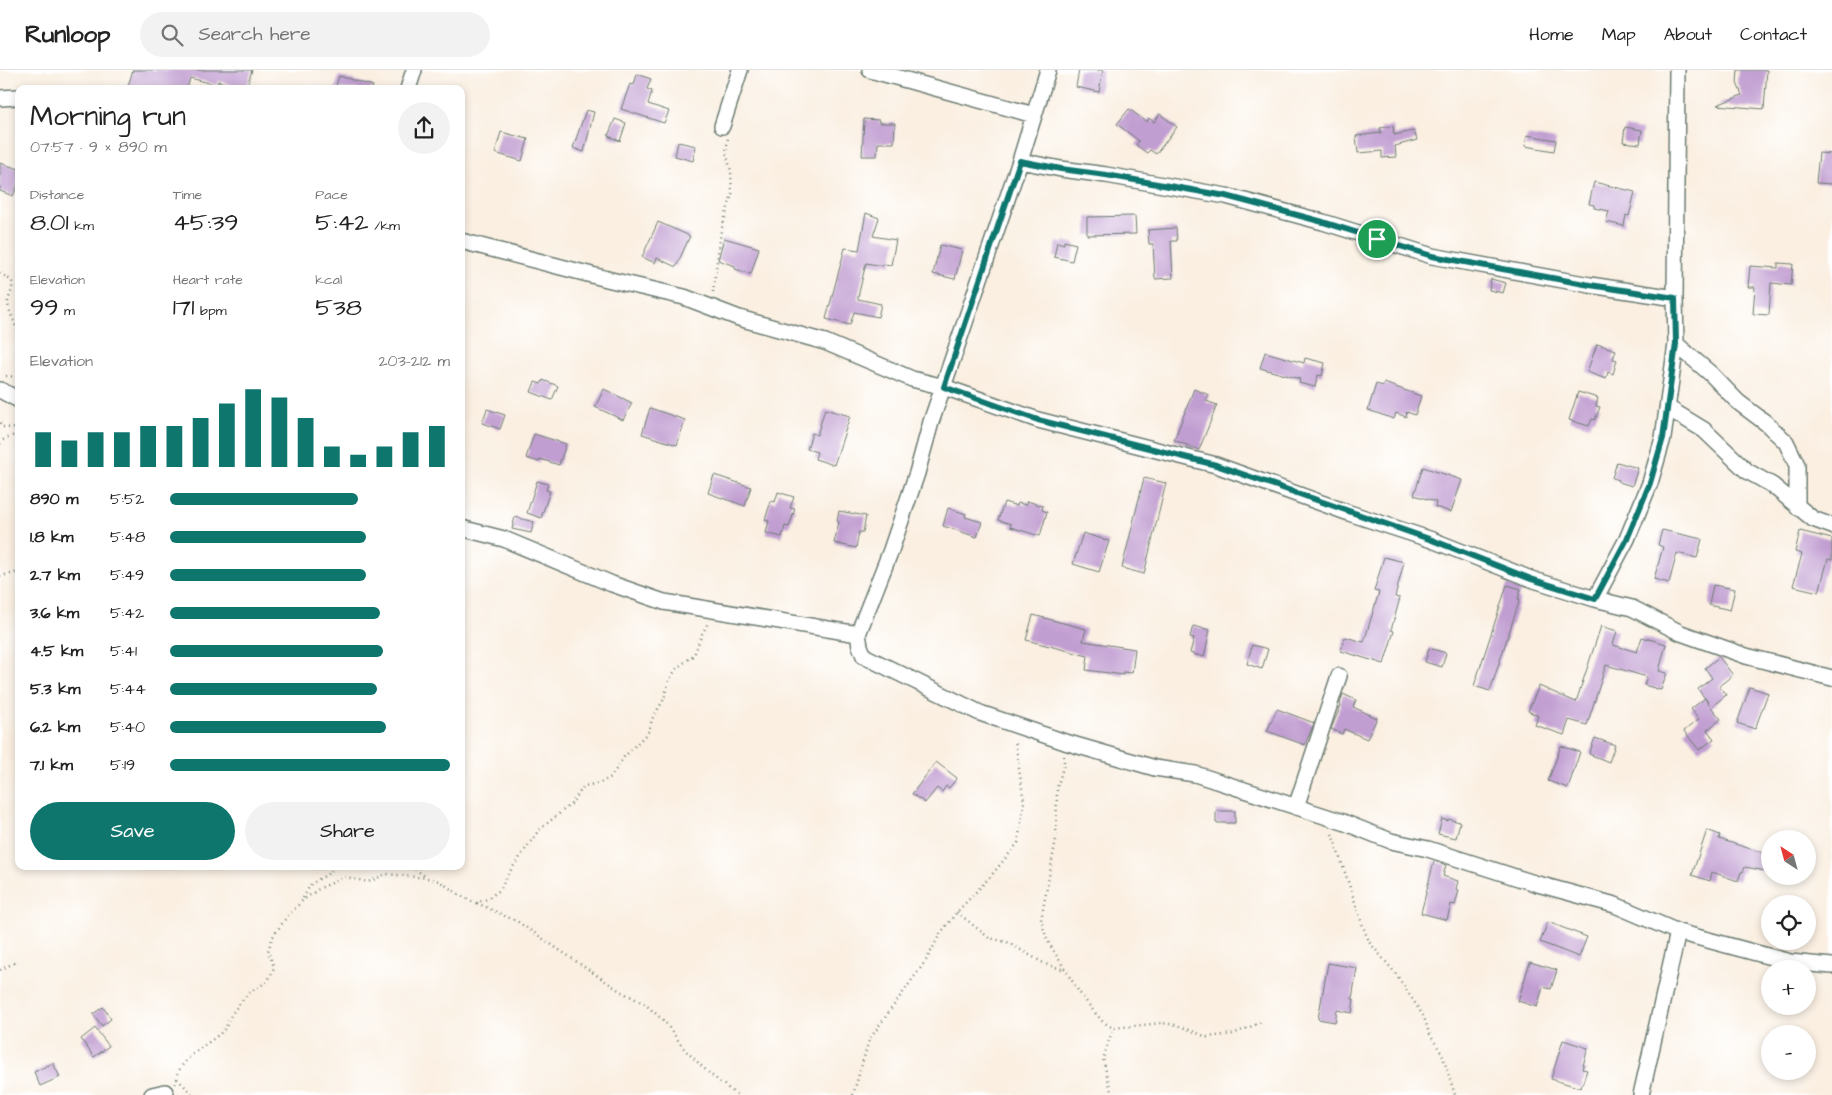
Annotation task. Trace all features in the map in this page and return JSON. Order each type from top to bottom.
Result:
[{"type":"street","points":[[409,85],[414,70]]},
{"type":"street","points":[[722,126],[740,70]]},
{"type":"street","points":[[870,70],[1034,115]]},
{"type":"street","points":[[1048,70],[1020,161],[891,550],[858,634],[864,656],[980,713],[1065,742],[1155,768],[1195,774],[1323,815],[1391,841],[1428,850],[1534,883],[1615,905],[1678,932],[1790,962],[1832,966]]},
{"type":"street","points":[[1595,599],[1627,539],[1650,483],[1663,438],[1668,408],[1676,344],[1677,70]]},
{"type":"street","points":[[0,98],[15,97]]},
{"type":"street","points":[[1020,161],[1226,196],[1323,222],[1432,256],[1590,285],[1675,298]]},
{"type":"street","points":[[465,242],[684,297],[739,318],[825,342],[912,378],[944,387],[1038,420],[1216,465],[1432,540],[1531,579],[1595,599],[1632,608],[1681,633],[1746,656],[1832,678]]},
{"type":"street","points":[[1676,344],[1711,374],[1738,402],[1766,423],[1786,442],[1797,466],[1797,506]]},
{"type":"street","points":[[1,383],[15,396]]},
{"type":"street","points":[[1668,408],[1704,430],[1747,471],[1772,485],[1813,519],[1832,526]]},
{"type":"street","points":[[465,529],[504,539],[612,584],[664,602],[858,634]]},
{"type":"street","points":[[1296,807],[1339,676]]},
{"type":"street","points":[[1640,1095],[1678,932]]},
{"type":"path","points":[[711,306],[721,232],[732,194],[731,172],[726,153],[728,139],[722,126]]},
{"type":"path","points":[[0,273],[12,281],[13,288],[8,306],[15,322]]},
{"type":"path","points":[[1,383],[15,378]]},
{"type":"path","points":[[0,423],[3,427],[15,430]]},
{"type":"path","points":[[0,444],[3,440],[15,433]]},
{"type":"path","points":[[0,576],[15,573]]},
{"type":"path","points":[[476,903],[487,899],[500,890],[508,874],[539,830],[571,804],[584,786],[600,783],[611,777],[624,758],[649,731],[652,719],[664,700],[669,680],[678,668],[694,654],[702,634],[716,611]]},
{"type":"path","points":[[853,1095],[869,1040],[927,958],[940,934],[956,912],[990,877],[1018,843],[1024,802],[1012,724]]},
{"type":"path","points":[[1065,742],[1064,764],[1057,788],[1056,839],[1041,920],[1047,940],[1079,992],[1103,1022],[1113,1028],[1162,1023],[1177,1025],[1207,1037],[1233,1034],[1262,1022]]},
{"type":"path","points":[[1323,815],[1336,842],[1370,943],[1396,974],[1424,1017],[1429,1034],[1444,1060],[1456,1095]]},
{"type":"path","points":[[158,1094],[174,1086],[177,1073],[198,1049],[223,1030],[228,1024],[230,1016],[244,998],[254,988],[261,987],[270,980],[274,967],[268,951],[272,938],[302,900],[311,884],[332,872],[332,870]]},
{"type":"path","points":[[416,870],[427,878]]},
{"type":"path","points":[[302,900],[320,888],[346,877],[368,882],[388,874],[439,881],[463,897],[518,922],[620,991],[645,1004],[665,1022],[691,1056],[737,1095]]},
{"type":"path","points":[[956,912],[989,938],[1007,942],[1046,964],[1067,970]]},
{"type":"path","points":[[0,970],[16,962]]},
{"type":"path","points":[[1112,1095],[1103,1059],[1113,1028]]},
{"type":"path","points":[[176,1078],[194,1095]]},
{"type":"building","points":[[133,70],[252,70],[247,85],[232,85],[218,81],[217,85],[190,78],[188,85],[128,85]]},
{"type":"building","points":[[1079,70],[1103,70],[1099,92],[1076,87]]},
{"type":"building","points":[[1738,70],[1767,70],[1764,109],[1717,105],[1742,95],[1737,83]]},
{"type":"building","points":[[637,74],[651,79],[647,89],[652,91],[648,104],[669,111],[664,123],[621,109],[630,84],[634,85]]},
{"type":"building","points":[[339,76],[370,85],[336,85]]},
{"type":"building","points":[[1129,109],[1147,122],[1149,118],[1154,122],[1160,114],[1177,127],[1156,154],[1150,150],[1147,153],[1136,145],[1139,141],[1117,124]]},
{"type":"building","points":[[586,110],[594,112],[584,152],[573,148]]},
{"type":"building","points":[[615,119],[626,123],[620,141],[608,136]]},
{"type":"building","points":[[864,119],[879,120],[879,123],[895,123],[894,143],[878,143],[877,156],[862,156]]},
{"type":"building","points":[[1393,126],[1394,135],[1414,131],[1417,140],[1395,146],[1396,157],[1382,158],[1382,151],[1358,153],[1356,136],[1381,133],[1380,128]]},
{"type":"building","points":[[1625,127],[1642,130],[1640,144],[1623,142]]},
{"type":"building","points":[[501,132],[528,139],[522,161],[495,153]]},
{"type":"building","points":[[1527,135],[1556,140],[1554,151],[1525,146]]},
{"type":"building","points":[[678,142],[696,146],[693,161],[675,156]]},
{"type":"building","points":[[1819,153],[1832,154],[1832,184],[1816,183]]},
{"type":"building","points":[[0,163],[15,168],[15,191],[13,196],[0,191]]},
{"type":"building","points":[[1594,182],[1635,192],[1629,216],[1626,215],[1624,226],[1606,222],[1609,211],[1594,208],[1594,205],[1589,204]]},
{"type":"building","points":[[866,213],[879,218],[873,236],[896,240],[891,265],[884,264],[883,266],[866,263],[858,297],[858,299],[881,304],[878,317],[854,312],[850,325],[826,319],[845,248],[859,250]]},
{"type":"building","points":[[1135,216],[1136,234],[1087,235],[1087,217]]},
{"type":"building","points":[[658,222],[690,236],[676,267],[657,258],[655,263],[642,257]]},
{"type":"building","points":[[1176,228],[1177,241],[1171,241],[1173,278],[1155,279],[1153,244],[1149,244],[1148,230]]},
{"type":"building","points":[[724,238],[759,248],[751,274],[735,269],[735,266],[718,260]]},
{"type":"building","points":[[1064,241],[1076,244],[1072,261],[1054,257],[1057,242],[1064,244]]},
{"type":"building","points":[[940,245],[962,250],[955,279],[933,274]]},
{"type":"building","points":[[1778,263],[1793,264],[1791,285],[1771,283],[1769,315],[1753,314],[1755,287],[1748,287],[1750,266],[1778,268]]},
{"type":"building","points":[[1491,279],[1506,283],[1503,293],[1489,290]]},
{"type":"building","points":[[1597,344],[1616,350],[1613,359],[1617,360],[1613,374],[1608,372],[1606,379],[1587,372]]},
{"type":"building","points":[[1265,352],[1304,363],[1305,358],[1325,363],[1322,376],[1318,375],[1315,387],[1299,383],[1300,379],[1260,368]]},
{"type":"building","points":[[543,380],[558,386],[552,400],[531,392],[535,382],[541,384]]},
{"type":"building","points":[[1384,383],[1421,396],[1415,415],[1407,412],[1406,417],[1396,413],[1394,419],[1368,410],[1376,384],[1383,386]]},
{"type":"building","points":[[604,389],[632,403],[623,420],[595,407]]},
{"type":"building","points":[[1194,389],[1209,395],[1206,401],[1217,405],[1199,450],[1174,440]]},
{"type":"building","points":[[1578,392],[1598,398],[1596,406],[1600,407],[1595,420],[1592,419],[1589,426],[1569,420]]},
{"type":"building","points":[[650,408],[685,420],[677,445],[642,434]]},
{"type":"building","points":[[487,409],[505,415],[500,429],[482,423]]},
{"type":"building","points":[[825,409],[850,416],[834,465],[815,459],[817,452],[807,449],[812,433],[817,435]]},
{"type":"building","points":[[534,434],[566,444],[559,465],[540,459],[539,462],[526,458]]},
{"type":"building","points":[[1617,462],[1638,468],[1632,486],[1612,478]]},
{"type":"building","points":[[1423,467],[1462,480],[1451,512],[1435,507],[1436,502],[1414,495]]},
{"type":"building","points":[[714,475],[751,487],[745,506],[708,493]]},
{"type":"building","points":[[1144,478],[1166,483],[1144,574],[1122,568]]},
{"type":"building","points":[[537,481],[548,484],[546,490],[550,491],[541,518],[527,513]]},
{"type":"building","points":[[778,492],[794,497],[790,508],[795,509],[789,527],[785,526],[782,537],[766,533],[769,521],[765,520],[771,501],[775,502]]},
{"type":"building","points":[[1027,501],[1043,506],[1042,510],[1047,512],[1040,536],[1010,527],[1011,524],[998,520],[1004,502],[1017,506],[1018,503],[1026,505]]},
{"type":"building","points":[[948,508],[966,514],[965,517],[982,522],[977,537],[943,526]]},
{"type":"building","points":[[839,511],[866,516],[863,532],[859,532],[856,548],[834,543],[839,522],[837,521]]},
{"type":"building","points":[[515,517],[534,522],[531,533],[512,529]]},
{"type":"building","points":[[1662,530],[1702,539],[1697,558],[1677,553],[1669,583],[1654,579],[1663,547],[1658,545]]},
{"type":"building","points":[[1800,531],[1832,539],[1832,560],[1828,559],[1819,592],[1793,586],[1802,554],[1795,552]]},
{"type":"building","points":[[1083,533],[1109,541],[1099,572],[1073,564]]},
{"type":"building","points":[[1384,557],[1404,562],[1395,597],[1400,598],[1391,630],[1394,631],[1384,664],[1341,651],[1345,637],[1364,642],[1379,592],[1374,591]]},
{"type":"building","points":[[1507,585],[1521,589],[1518,599],[1520,599],[1490,691],[1474,686]]},
{"type":"building","points":[[1713,585],[1735,589],[1730,610],[1709,605]]},
{"type":"building","points":[[1033,615],[1086,629],[1083,641],[1135,649],[1132,673],[1123,672],[1123,675],[1086,670],[1088,656],[1026,640]]},
{"type":"building","points":[[1193,626],[1210,630],[1204,657],[1190,653],[1194,638],[1190,637]]},
{"type":"building","points":[[1601,626],[1617,631],[1613,645],[1637,652],[1642,637],[1666,644],[1659,671],[1667,673],[1661,690],[1644,685],[1647,677],[1606,665],[1587,725],[1569,720],[1564,735],[1535,725],[1538,716],[1528,711],[1539,686],[1576,702]]},
{"type":"building","points":[[1252,645],[1268,649],[1262,669],[1247,664]]},
{"type":"building","points":[[1429,648],[1446,653],[1442,667],[1425,662]]},
{"type":"building","points":[[1719,657],[1733,675],[1719,686],[1726,695],[1711,707],[1721,719],[1707,730],[1714,739],[1699,750],[1684,731],[1699,719],[1691,709],[1705,698],[1698,689],[1712,678],[1705,668]]},
{"type":"building","points":[[1750,687],[1768,693],[1755,729],[1737,723]]},
{"type":"building","points":[[1343,694],[1356,700],[1353,707],[1377,718],[1367,739],[1344,729],[1342,734],[1331,729],[1341,705]]},
{"type":"building","points":[[1277,709],[1314,723],[1305,745],[1267,731]]},
{"type":"building","points":[[1595,738],[1615,745],[1609,762],[1589,754]]},
{"type":"building","points":[[1561,746],[1580,752],[1568,788],[1548,781]]},
{"type":"building","points":[[936,762],[957,778],[949,788],[946,786],[942,792],[937,788],[925,803],[912,794]]},
{"type":"building","points":[[1216,811],[1235,811],[1235,823],[1216,823]]},
{"type":"building","points":[[1442,819],[1460,822],[1456,838],[1438,834]]},
{"type":"building","points":[[1707,830],[1720,835],[1719,839],[1761,852],[1761,870],[1745,867],[1738,881],[1712,872],[1710,881],[1692,875]]},
{"type":"building","points":[[1434,861],[1446,865],[1443,876],[1458,881],[1456,889],[1459,890],[1455,905],[1451,904],[1447,920],[1421,913]]},
{"type":"building","points":[[1548,922],[1587,937],[1579,957],[1540,942]]},
{"type":"building","points":[[1530,962],[1557,970],[1551,989],[1543,987],[1537,1007],[1518,1001]]},
{"type":"building","points":[[1328,963],[1357,968],[1352,999],[1354,999],[1352,1013],[1337,1010],[1335,1022],[1318,1019]]},
{"type":"building","points":[[103,1007],[111,1019],[102,1026],[93,1014]]},
{"type":"building","points":[[95,1028],[109,1046],[94,1057],[81,1039]]},
{"type":"building","points":[[1563,1040],[1588,1048],[1582,1069],[1587,1070],[1581,1088],[1551,1079]]},
{"type":"building","points":[[53,1063],[60,1077],[40,1086],[34,1072]]},
{"type":"route","points":[[1020,161],[1226,196],[1323,222],[1377,239],[1432,256],[1590,285],[1675,298],[1676,344],[1663,438],[1650,483],[1627,539],[1595,599],[1531,579],[1432,540],[1216,465],[1038,420],[944,387],[1020,161]]}]
